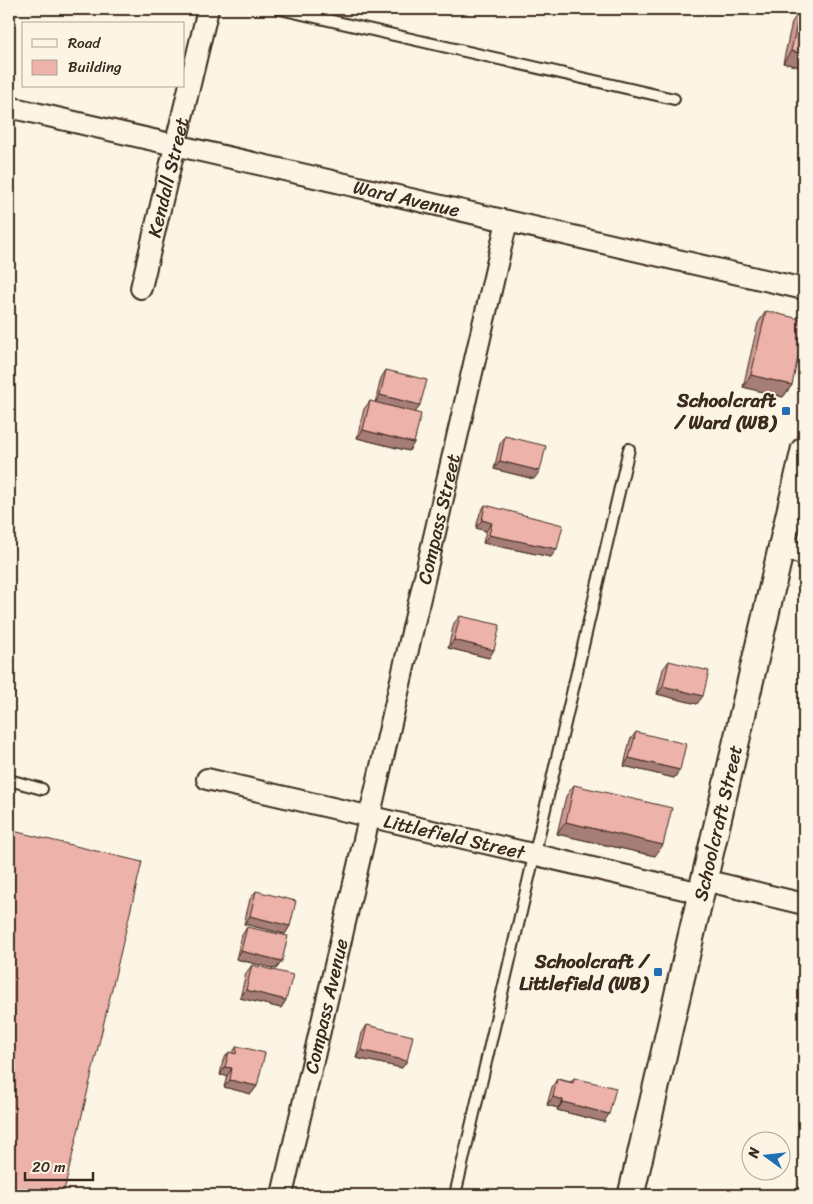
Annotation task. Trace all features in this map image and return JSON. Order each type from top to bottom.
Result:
[{"type":"street","name":"Kendall Street","points":[[140,288],[208,9]]},
{"type":"street","name":"Ward Avenue","points":[[9,107],[804,289]]},
{"type":"street","name":"Compass Street","points":[[369,817],[507,221]]},
{"type":"street","name":"Schoolcraft Street","points":[[631,1195],[703,887],[793,552],[804,450]]},
{"type":"street","name":"Littlefield Street","points":[[207,779],[536,855],[804,904]]},
{"type":"street","name":"Compass Avenue","points":[[282,1195],[369,817]]},
{"type":"lane","points":[[280,9],[674,99]]},
{"type":"lane","points":[[455,1195],[630,449]]},
{"type":"lane","points":[[9,780],[42,789]]},
{"type":"building","points":[[800,10],[804,11],[804,54],[791,51]]},
{"type":"building","points":[[766,311],[804,320],[804,330],[792,385],[751,375]]},
{"type":"building","points":[[386,370],[427,380],[420,405],[380,395]]},
{"type":"building","points":[[370,401],[421,414],[414,443],[363,430]]},
{"type":"building","points":[[505,436],[546,446],[540,471],[500,461]]},
{"type":"building","points":[[485,505],[563,525],[557,549],[489,535],[492,523],[482,520]]},
{"type":"building","points":[[460,616],[500,625],[494,650],[454,640]]},
{"type":"building","points":[[669,661],[709,671],[703,696],[663,686]]},
{"type":"building","points":[[636,732],[686,744],[680,770],[629,758]]},
{"type":"building","points":[[574,785],[672,808],[663,845],[566,822]]},
{"type":"building","points":[[9,830],[142,862],[63,1195],[9,1195]]},
{"type":"building","points":[[256,891],[296,901],[290,926],[250,916]]},
{"type":"building","points":[[247,927],[288,936],[282,961],[241,951]]},
{"type":"building","points":[[252,965],[293,975],[286,1000],[246,990]]},
{"type":"building","points":[[367,1025],[413,1036],[407,1061],[361,1050]]},
{"type":"building","points":[[237,1046],[265,1053],[257,1086],[230,1080],[232,1068],[225,1067],[229,1052],[236,1054]]},
{"type":"building","points":[[574,1078],[616,1088],[609,1114],[563,1102],[563,1100],[553,1097],[557,1079],[573,1083]]},
{"type":"place","name":"Schoolcraft / Ward (WB)","points":[[786,411]]},
{"type":"place","name":"Schoolcraft / Littlefield (WB)","points":[[658,972]]}]
